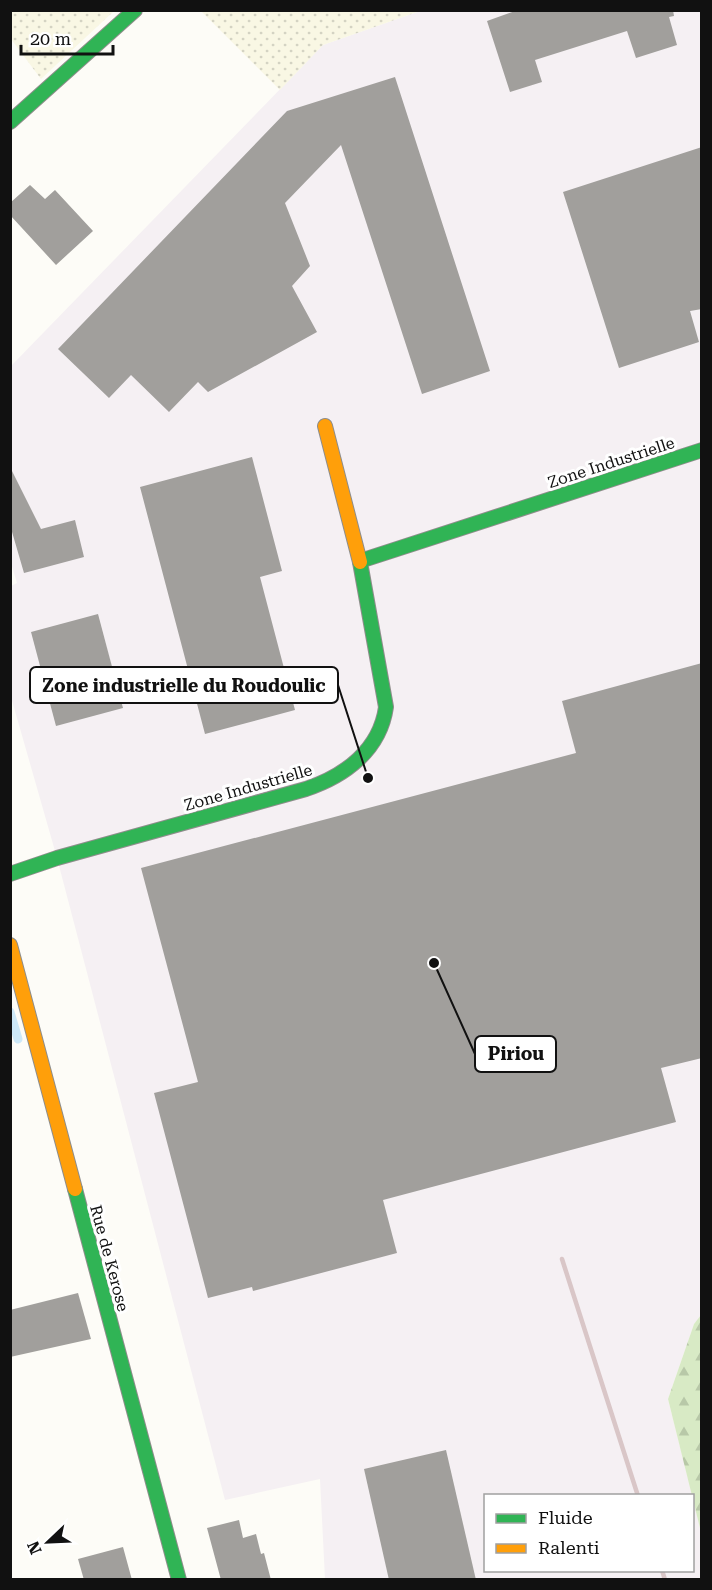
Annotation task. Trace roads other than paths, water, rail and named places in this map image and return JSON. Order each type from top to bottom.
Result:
[{"type":"street","points":[[10,122],[135,10]]},
{"type":"street","name":"Zone Industrielle","points":[[10,873],[306,789],[331,780],[352,766],[370,745],[383,724],[386,708],[384,688],[360,561],[325,426]]},
{"type":"street","name":"Zone Industrielle","points":[[360,561],[702,450]]},
{"type":"street","name":"Rue de Kerose","points":[[10,945],[179,1580]]},
{"type":"waterway","points":[[10,1012],[18,1039]]},
{"type":"railway","points":[[562,1259],[637,1494]]},
{"type":"railway","points":[[663,1572],[665,1580]]},
{"type":"place","name":"Zone industrielle du Roudoulic","points":[[368,778]]},
{"type":"place","name":"Piriou","points":[[434,963]]}]
